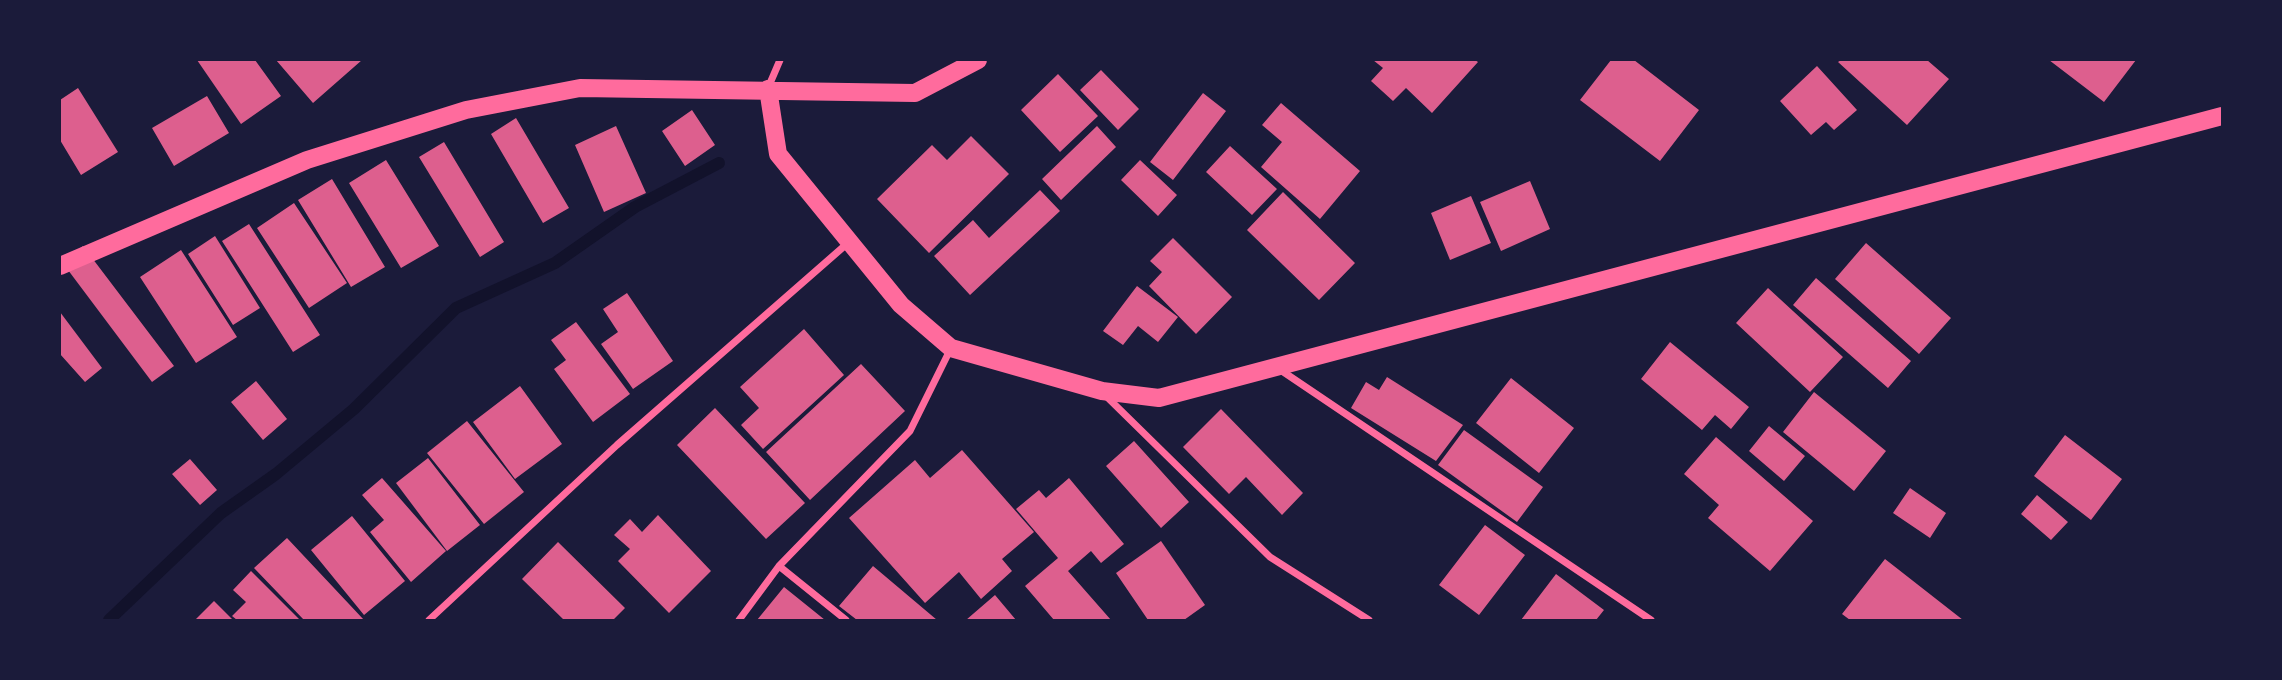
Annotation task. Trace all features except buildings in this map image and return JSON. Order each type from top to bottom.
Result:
[{"type":"main road","points":[[60,266],[307,160],[466,110],[580,88],[915,93],[978,60]]},
{"type":"main road","points":[[768,89],[778,154],[901,304],[951,348],[1102,391],[1159,398],[1278,369],[1841,215],[2222,116]]},
{"type":"street","points":[[768,89],[779,60]]},
{"type":"street","points":[[429,621],[617,445],[849,242]]},
{"type":"street","points":[[739,621],[779,566],[910,430],[951,348]]},
{"type":"street","points":[[1278,369],[1651,621]]},
{"type":"street","points":[[1102,391],[1270,557],[1369,621]]},
{"type":"street","points":[[779,566],[846,621]]},
{"type":"waterway","points":[[109,620],[221,513],[276,474],[354,409],[456,308],[555,263],[635,207],[719,163]]}]
